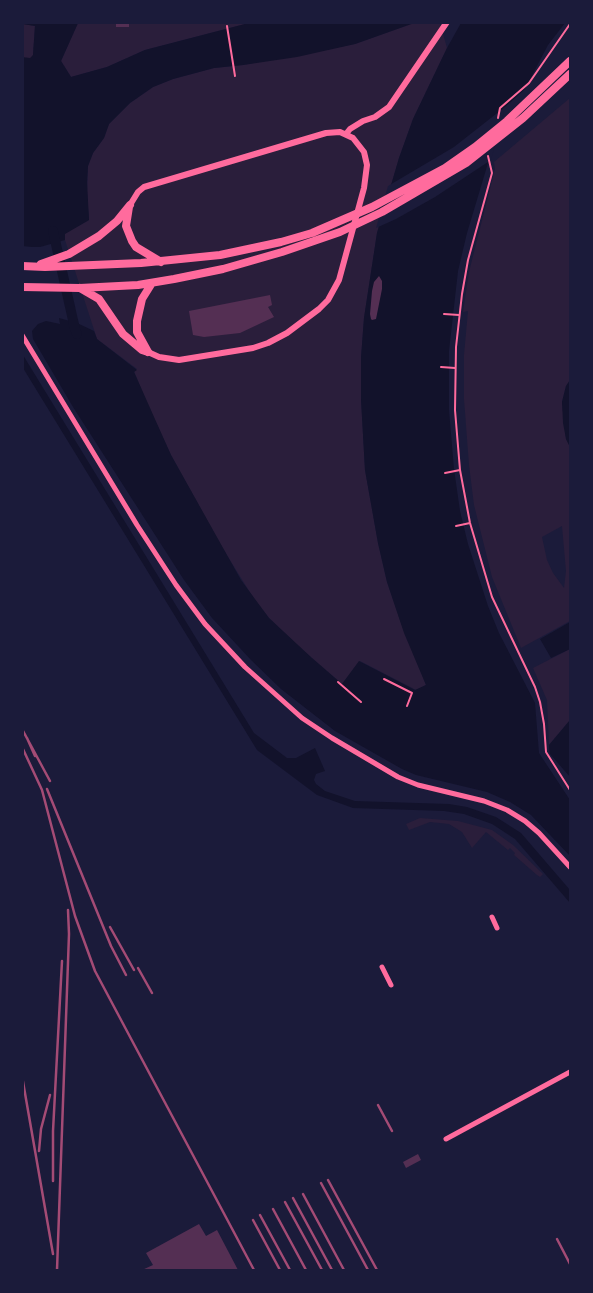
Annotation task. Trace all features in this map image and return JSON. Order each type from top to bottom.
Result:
[{"type":"main road","points":[[22,287],[80,288],[152,283],[222,269],[282,252],[340,232],[382,212],[458,168],[486,149],[521,115],[570,61]]},
{"type":"main road","points":[[22,266],[161,262],[220,255],[281,242],[312,233],[343,221],[380,203],[445,168],[521,115],[570,74]]},
{"type":"main road","points":[[130,205],[126,226],[132,241],[136,247],[161,262]]},
{"type":"main road","points":[[45,265],[70,254],[99,236],[117,221],[130,205]]},
{"type":"main road","points":[[148,352],[137,332],[137,321],[142,298],[152,283]]},
{"type":"main road","points":[[80,288],[98,299],[123,334],[142,350],[148,352]]},
{"type":"street","points":[[346,134],[350,129],[375,118],[389,107],[448,22]]},
{"type":"street","points":[[130,205],[138,192],[144,187],[326,132],[334,131],[353,138],[362,147],[367,165],[364,188],[348,251],[335,289],[328,300],[287,332],[268,343],[254,348],[180,360],[159,357],[148,352]]},
{"type":"street","points":[[22,335],[137,525],[176,585],[205,624],[245,667],[302,718],[398,777],[418,785],[484,800],[507,810],[525,821],[539,833],[570,867]]},
{"type":"street","points":[[492,917],[497,928]]},
{"type":"street","points":[[382,967],[391,985]]},
{"type":"street","points":[[446,1139],[570,1072]]},
{"type":"path","points":[[530,83],[570,24]]},
{"type":"path","points":[[227,26],[235,76]]},
{"type":"path","points":[[491,167],[492,173],[470,254],[459,315],[455,368],[455,410],[460,470],[470,523],[492,597],[528,672],[540,702],[546,752],[570,790]]},
{"type":"path","points":[[444,314],[459,315]]},
{"type":"path","points":[[441,368],[455,368]]},
{"type":"path","points":[[445,473],[460,470]]},
{"type":"path","points":[[456,526],[470,523]]},
{"type":"path","points":[[384,679],[412,693],[406,706]]},
{"type":"path","points":[[338,682],[361,702]]},
{"type":"shaded area","points":[[22,23],[78,23],[61,61],[71,77],[107,67],[145,50],[249,23],[414,23],[355,44],[297,57],[214,68],[173,79],[153,87],[130,103],[109,124],[104,138],[93,153],[88,166],[87,182],[89,220],[65,234],[65,240],[40,247],[32,247],[22,246],[22,57],[30,58],[33,55],[35,26]]},
{"type":"shaded area","points":[[78,23],[249,23],[145,50],[107,67],[71,77],[61,61]]},
{"type":"shaded area","points":[[414,23],[440,23],[447,48],[413,119],[399,158],[377,233],[364,318],[361,358],[361,399],[365,470],[378,543],[387,582],[426,685],[416,690],[360,661],[342,684],[269,618],[254,599],[220,544],[171,455],[134,371],[137,369],[97,339],[64,234],[89,220],[87,194],[88,166],[93,153],[104,138],[109,124],[130,103],[153,87],[173,79],[214,68],[243,65],[355,44]]},
{"type":"shaded area","points":[[461,23],[565,23],[548,45],[525,89],[502,110],[458,271],[449,351],[449,410],[454,469],[460,511],[468,544],[488,606],[499,633],[535,703],[539,753],[570,800],[570,856],[531,815],[510,802],[487,792],[416,775],[402,769],[335,731],[281,689],[212,618],[184,580],[73,407],[33,339],[32,331],[38,324],[46,321],[60,324],[59,318],[77,323],[94,331],[97,339],[137,370],[134,372],[171,455],[241,580],[269,618],[312,658],[342,684],[359,661],[415,690],[426,685],[404,633],[387,582],[378,543],[365,470],[361,358],[364,318],[377,233],[399,158],[413,119]]},
{"type":"shaded area","points":[[23,24],[35,26],[33,55],[23,86]]},
{"type":"shaded area","points":[[570,98],[570,380],[566,386],[562,402],[566,439],[570,447],[570,621],[521,648],[492,577],[474,505],[464,399],[464,355],[468,311],[463,312],[469,272],[495,169],[494,162]],"holes":[[[562,526],[566,571],[564,588],[553,573],[547,560],[542,537]]]},
{"type":"shaded area","points":[[23,355],[254,733],[287,758],[296,758],[315,748],[325,771],[316,774],[314,780],[325,791],[355,801],[449,804],[467,807],[496,817],[521,833],[570,890],[570,903],[515,839],[492,824],[464,814],[444,811],[353,808],[317,795],[257,750],[23,368]]},
{"type":"shaded area","points":[[570,380],[570,447],[566,439],[563,423],[562,402],[566,386]]},
{"type":"shaded area","points":[[570,622],[570,649],[551,658],[540,639]]},
{"type":"shaded area","points":[[570,649],[570,720],[549,745],[547,700],[533,668]]},
{"type":"shaded area","points":[[570,720],[570,777],[550,754],[549,745]]},
{"type":"shaded area","points":[[420,818],[458,821],[492,830],[513,845],[543,874],[540,877],[537,875],[514,855],[515,853],[510,848],[508,850],[486,832],[472,848],[462,832],[449,824],[430,822],[409,830],[406,824]]},
{"type":"pier","points":[[510,103],[504,111],[491,160],[435,197],[376,228],[388,186],[454,147]]},
{"type":"building","points":[[116,22],[129,22],[129,27],[116,27]]},
{"type":"building","points":[[379,276],[382,281],[382,289],[376,319],[372,320],[370,314],[372,291],[374,282]]},
{"type":"building","points":[[270,295],[272,305],[268,307],[274,317],[240,333],[204,337],[193,335],[189,311]]},
{"type":"building","points":[[418,1154],[421,1160],[406,1168],[403,1162]]},
{"type":"building","points":[[199,1224],[206,1236],[217,1230],[238,1270],[142,1270],[153,1265],[146,1253]]},
{"type":"waterway","points":[[53,231],[77,334]]},
{"type":"railway","points":[[22,729],[50,781]]},
{"type":"railway","points":[[27,738],[35,756]]},
{"type":"railway","points":[[22,747],[42,790],[75,916],[95,971],[254,1270]]},
{"type":"railway","points":[[47,789],[111,946],[126,975]]},
{"type":"railway","points":[[57,1270],[69,934],[68,910]]},
{"type":"railway","points":[[110,927],[134,970]]},
{"type":"railway","points":[[53,1181],[53,1131],[62,961]]},
{"type":"railway","points":[[138,968],[152,993]]},
{"type":"railway","points":[[22,1076],[53,1254]]},
{"type":"railway","points":[[39,1151],[41,1129],[50,1095]]},
{"type":"railway","points":[[378,1105],[392,1131]]},
{"type":"railway","points":[[328,1180],[377,1270]]},
{"type":"railway","points":[[321,1183],[368,1270]]},
{"type":"railway","points":[[303,1194],[344,1270]]},
{"type":"railway","points":[[293,1198],[332,1270]]},
{"type":"railway","points":[[285,1202],[322,1270]]},
{"type":"railway","points":[[273,1209],[306,1270]]},
{"type":"railway","points":[[260,1215],[290,1270]]},
{"type":"railway","points":[[253,1220],[280,1270]]},
{"type":"railway","points":[[557,1239],[570,1264]]}]
